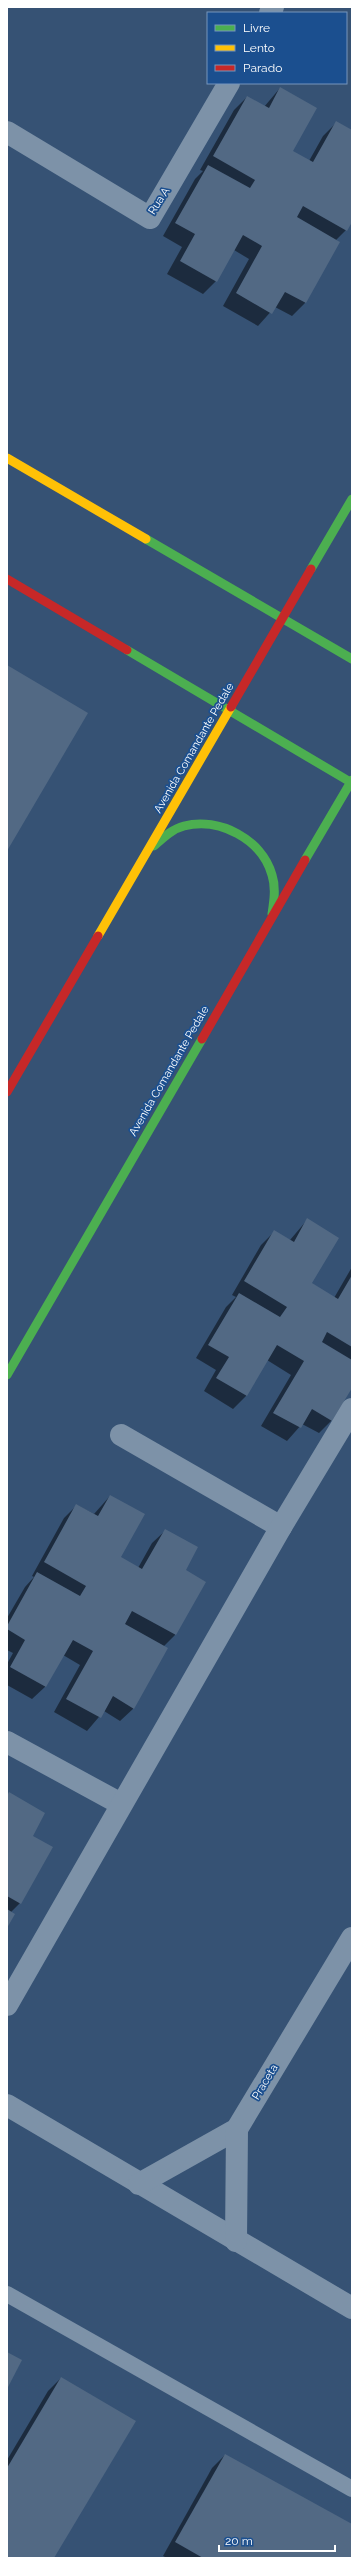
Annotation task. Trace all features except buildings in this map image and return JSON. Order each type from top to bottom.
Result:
[{"type":"street","name":"Rua A","points":[[7,132],[150,218],[228,84]]},
{"type":"street","points":[[7,458],[352,659]]},
{"type":"street","name":"Avenida Comandante Pedale","points":[[7,1092],[352,499]]},
{"type":"street","points":[[7,579],[352,782]]},
{"type":"street","name":"Avenida Comandante Pedale","points":[[7,1375],[352,782]]},
{"type":"street","points":[[141,863],[155,844],[174,830],[197,824],[220,825],[242,834],[259,849],[271,870],[275,893],[272,916],[261,937]]},
{"type":"street","points":[[7,2005],[120,1804],[281,1527],[352,1409]]},
{"type":"street","points":[[121,1435],[281,1527]]},
{"type":"street","points":[[7,1742],[120,1804]]},
{"type":"street","name":"Praceta","points":[[139,2184],[237,2129],[352,1938]]},
{"type":"street","points":[[7,2104],[139,2184],[352,2308]]},
{"type":"street","points":[[236,2241],[237,2129]]},
{"type":"lane","points":[[7,2294],[352,2489]]},
{"type":"traffic: fast","points":[[311,569],[352,499]]},
{"type":"traffic: fast","points":[[146,539],[352,659]]},
{"type":"traffic: fast","points":[[127,650],[352,783]]},
{"type":"traffic: fast","points":[[305,860],[352,780]]},
{"type":"traffic: fast","points":[[154,846],[164,837],[180,827],[197,824],[225,828],[237,834],[249,841],[267,862],[274,884],[272,914]]},
{"type":"traffic: fast","points":[[7,1375],[202,1039]]},
{"type":"traffic: slow","points":[[7,458],[146,539]]},
{"type":"traffic: slow","points":[[98,936],[231,707]]},
{"type":"traffic: jam","points":[[231,707],[311,569]]},
{"type":"traffic: jam","points":[[7,579],[127,650]]},
{"type":"traffic: jam","points":[[202,1039],[305,860]]},
{"type":"traffic: jam","points":[[7,1092],[98,936]]}]
